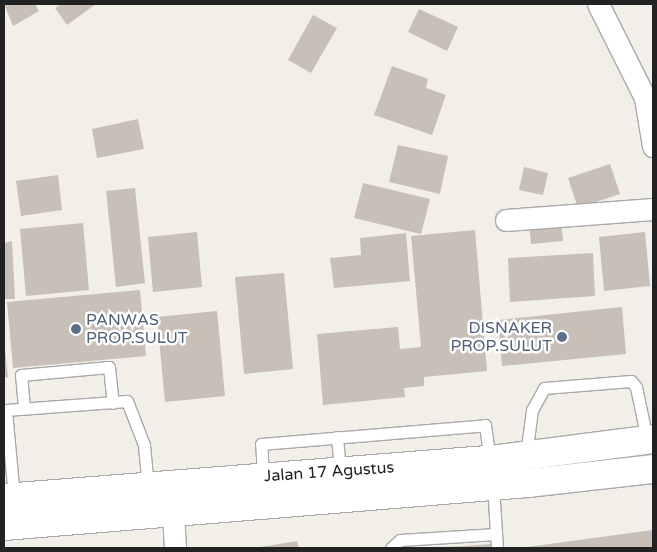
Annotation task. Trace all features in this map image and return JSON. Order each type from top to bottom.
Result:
[{"type":"street","points":[[598,4],[646,98],[653,146]]},
{"type":"street","points":[[506,220],[653,210]]},
{"type":"street","name":"Jalan 17 Agustus","points":[[14,497],[164,495],[492,473],[526,455],[650,439]]},
{"type":"street","name":"Jalan 17 Agustus","points":[[15,525],[263,477],[340,472],[492,473],[653,469]]},
{"type":"street","points":[[164,495],[175,548]]},
{"type":"street","points":[[14,497],[15,525]]},
{"type":"lane","points":[[24,408],[21,375],[109,367],[113,403]]},
{"type":"lane","points":[[526,455],[532,410],[544,388],[631,381],[636,387],[650,439]]},
{"type":"lane","points":[[14,497],[6,410],[127,401],[164,495]]},
{"type":"lane","points":[[263,477],[261,444],[486,425],[492,473],[497,548]]},
{"type":"lane","points":[[336,437],[340,472]]},
{"type":"lane","points":[[391,548],[400,540],[496,534]]},
{"type":"building","points":[[4,4],[35,4],[39,11],[13,26]]},
{"type":"building","points":[[61,4],[96,4],[67,25],[55,8]]},
{"type":"building","points":[[419,9],[458,27],[447,51],[408,32]]},
{"type":"building","points":[[313,15],[337,28],[311,73],[288,60]]},
{"type":"building","points":[[392,66],[428,79],[426,88],[446,95],[432,135],[374,115]]},
{"type":"building","points":[[138,119],[144,149],[97,158],[92,129]]},
{"type":"building","points":[[398,145],[448,156],[440,194],[389,182]]},
{"type":"building","points":[[610,164],[620,194],[578,208],[568,178]]},
{"type":"building","points":[[524,167],[548,173],[543,195],[519,190]]},
{"type":"building","points":[[58,175],[62,210],[21,216],[16,181]]},
{"type":"building","points":[[363,183],[430,199],[421,234],[354,218]]},
{"type":"building","points":[[135,188],[145,283],[116,287],[106,191]]},
{"type":"building","points":[[561,220],[563,241],[531,244],[529,222]]},
{"type":"building","points":[[83,223],[89,290],[26,296],[20,229]]},
{"type":"building","points":[[475,230],[487,371],[424,377],[424,386],[404,388],[405,397],[323,405],[317,334],[398,327],[400,349],[421,347],[411,236]]},
{"type":"building","points":[[197,232],[202,287],[153,292],[148,237]]},
{"type":"building","points":[[645,232],[650,286],[604,291],[599,237]]},
{"type":"building","points":[[406,233],[410,281],[334,288],[330,258],[361,255],[360,238]]},
{"type":"building","points":[[12,241],[15,299],[4,299],[4,243]]},
{"type":"building","points":[[593,253],[595,296],[510,302],[508,258]]},
{"type":"building","points":[[284,273],[293,369],[244,374],[235,277]]},
{"type":"building","name":"PANWAS PROP.SULUT","points":[[140,290],[146,356],[13,368],[7,302]]},
{"type":"building","name":"DISNAKER PROP.SULUT","points":[[622,307],[626,354],[502,366],[498,320]]},
{"type":"building","points":[[217,311],[225,396],[165,402],[157,317]]},
{"type":"building","points":[[4,341],[8,377],[4,378]]},
{"type":"building","points":[[653,530],[653,548],[527,548],[527,547]]},
{"type":"building","points":[[297,541],[299,548],[260,548],[260,547]]},
{"type":"building","points":[[491,544],[492,548],[448,548],[448,547]]},
{"type":"place","name":"PANWAS PROP.SULUT","points":[[76,329]]},
{"type":"place","name":"DISNAKER PROP.SULUT","points":[[562,337]]}]
